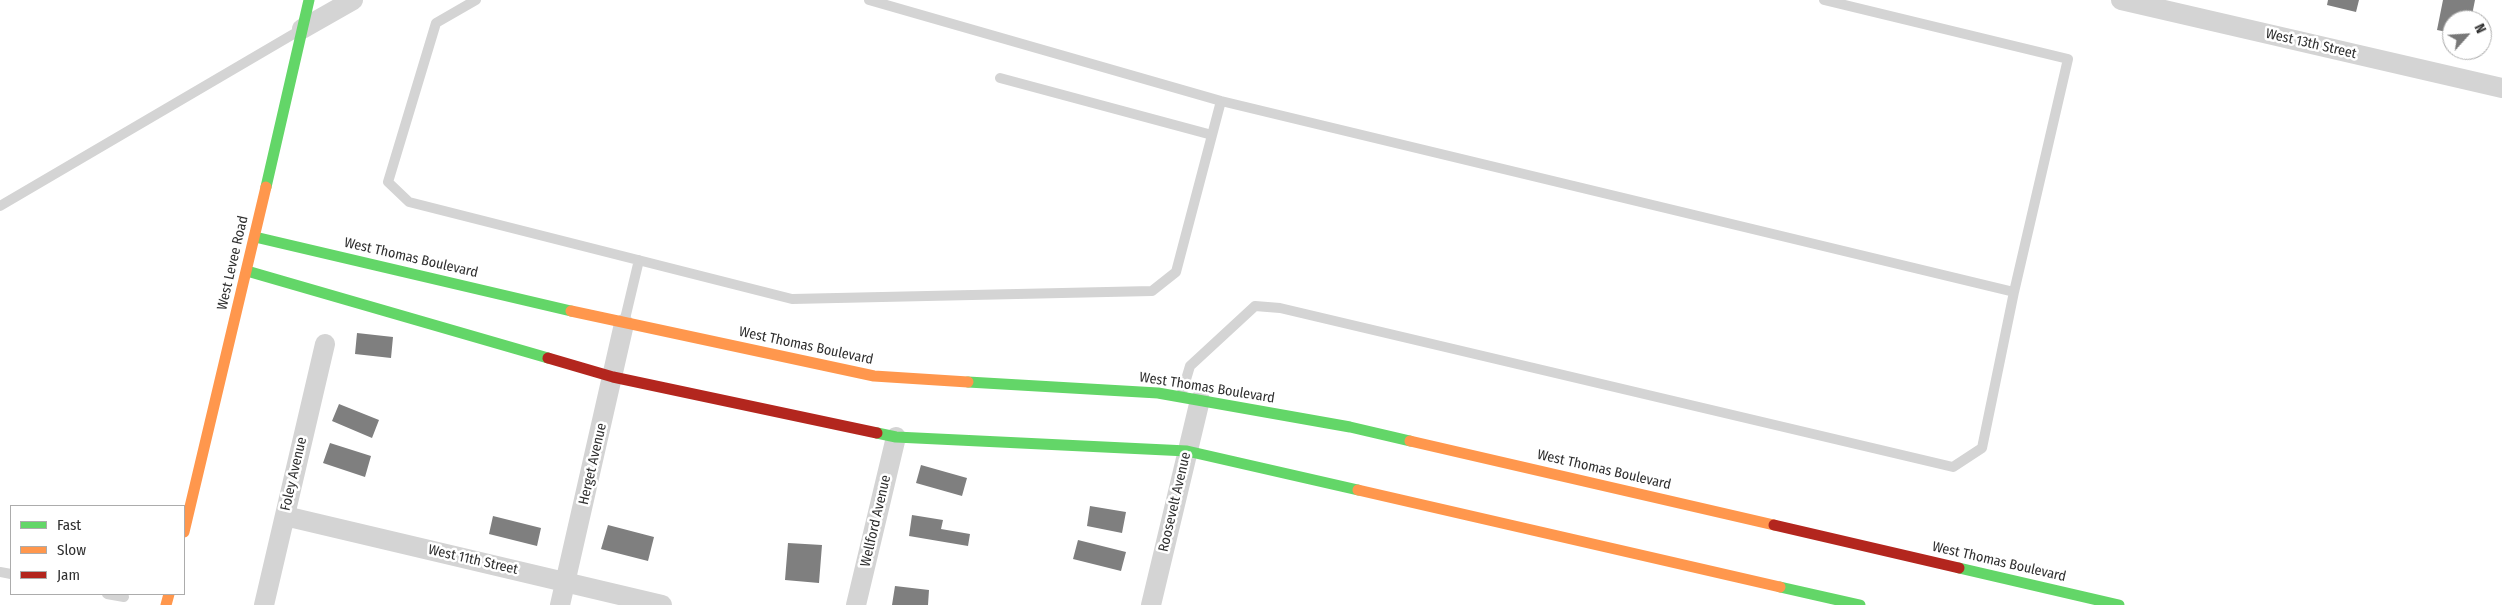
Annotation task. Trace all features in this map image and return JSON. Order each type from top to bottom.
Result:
[{"type":"street","name":"West Levee Road","points":[[185,528],[255,237],[309,0]]},
{"type":"street","points":[[302,29],[353,0]]},
{"type":"street","name":"West 13th Street","points":[[2121,0],[2502,88]]},
{"type":"street","name":"West Thomas Boulevard","points":[[255,237],[624,324],[874,376],[1158,393],[1350,427],[2119,605]]},
{"type":"street","points":[[247,271],[613,377],[896,437],[1187,451],[1860,605]]},
{"type":"street","name":"Herget Avenue","points":[[560,605],[624,324]]},
{"type":"street","name":"Foley Avenue","points":[[264,605],[325,344]]},
{"type":"street","name":"Roosevelt Avenue","points":[[1151,605],[1187,451],[1190,399]]},
{"type":"street","name":"Wellford Avenue","points":[[856,605],[896,437]]},
{"type":"street","name":"West 11th Street","points":[[285,516],[662,605]]},
{"type":"lane","points":[[476,0],[436,23],[388,182],[409,202],[792,299],[1152,291],[1176,272],[1221,101]]},
{"type":"lane","points":[[868,0],[1221,101],[2014,292]]},
{"type":"lane","points":[[1190,399],[1190,366],[1255,306],[1261,306],[1280,308],[1953,467],[1982,448],[2014,292],[2068,59],[1824,0]]},
{"type":"lane","points":[[0,206],[302,29]]},
{"type":"lane","points":[[1000,78],[1212,135]]},
{"type":"lane","points":[[624,324],[639,260]]},
{"type":"lane","points":[[113,595],[124,597]]},
{"type":"building","points":[[2328,0],[2359,0],[2356,12],[2327,5]]},
{"type":"building","points":[[2443,0],[2475,0],[2473,10],[2442,10],[2442,31],[2437,30]]},
{"type":"building","points":[[357,333],[393,337],[391,358],[355,354]]},
{"type":"building","points":[[339,404],[379,420],[372,438],[332,421]]},
{"type":"building","points":[[330,443],[371,456],[365,477],[323,463]]},
{"type":"building","points":[[921,465],[967,478],[962,496],[916,483]]},
{"type":"building","points":[[1090,506],[1126,512],[1122,533],[1087,526]]},
{"type":"building","points":[[912,515],[943,520],[941,529],[970,534],[968,546],[909,536]]},
{"type":"building","points":[[493,516],[541,528],[537,546],[489,534]]},
{"type":"building","points":[[608,525],[654,537],[648,561],[601,549]]},
{"type":"building","points":[[1078,540],[1126,552],[1121,571],[1073,559]]},
{"type":"building","points":[[788,543],[822,545],[819,583],[785,580]]},
{"type":"building","points":[[895,586],[929,590],[928,605],[892,605]]},
{"type":"traffic: fast","points":[[266,187],[309,0]]},
{"type":"traffic: fast","points":[[255,237],[571,311]]},
{"type":"traffic: fast","points":[[247,271],[548,358]]},
{"type":"traffic: fast","points":[[968,382],[1158,393],[1350,427],[1410,441]]},
{"type":"traffic: fast","points":[[877,433],[896,437],[1187,451],[1358,490]]},
{"type":"traffic: fast","points":[[1959,568],[2119,605]]},
{"type":"traffic: fast","points":[[1780,587],[1860,605]]},
{"type":"traffic: slow","points":[[185,528],[266,187]]},
{"type":"traffic: slow","points":[[571,311],[874,376],[968,382]]},
{"type":"traffic: slow","points":[[1410,441],[1774,525]]},
{"type":"traffic: slow","points":[[1358,490],[1780,587]]},
{"type":"traffic: slow","points":[[166,605],[169,595]]},
{"type":"traffic: jam","points":[[548,358],[613,377],[877,433]]},
{"type":"traffic: jam","points":[[1774,525],[1959,568]]}]
